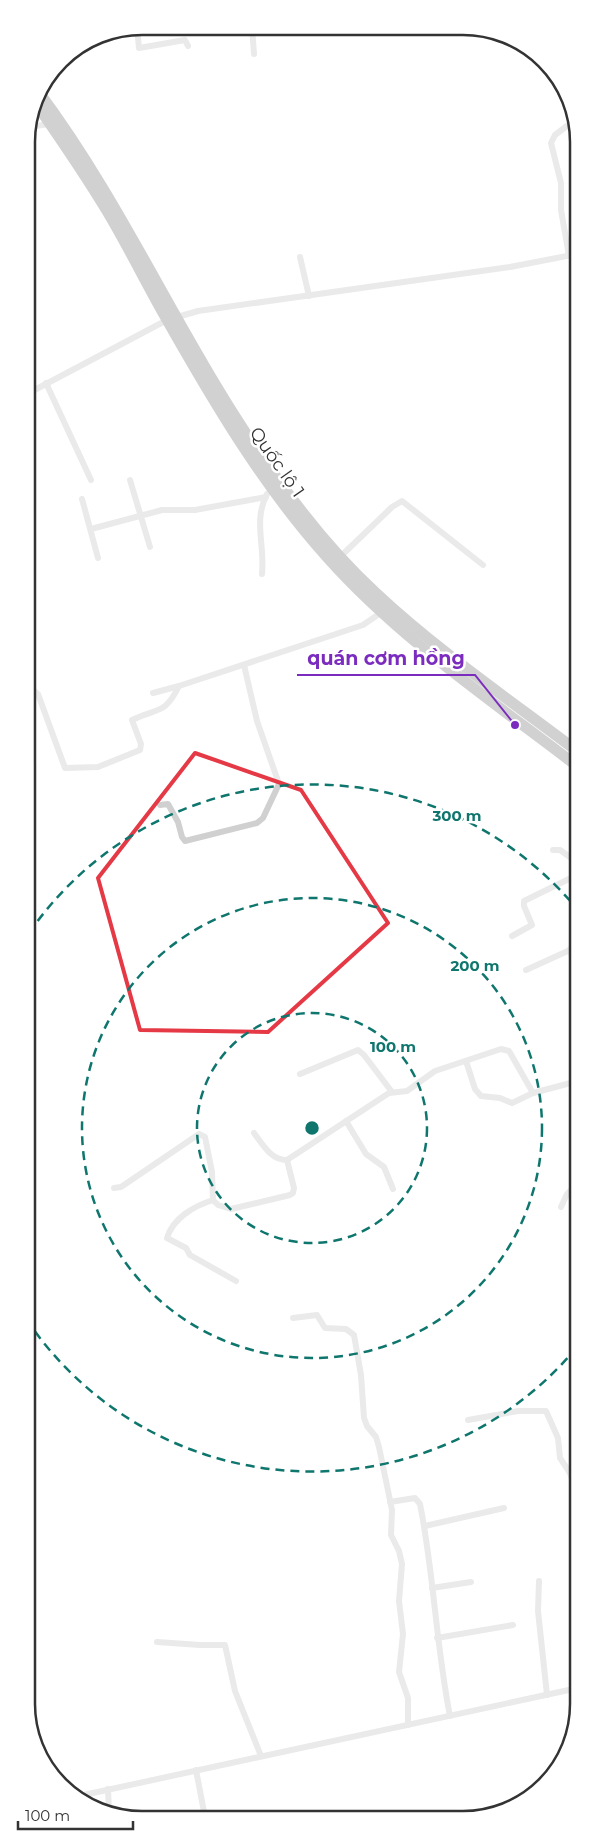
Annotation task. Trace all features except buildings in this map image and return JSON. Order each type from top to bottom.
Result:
[{"type":"highway","name":"Quốc lộ 1","points":[[44,99],[83,155],[268,492],[326,556],[382,612],[439,659],[570,761]]},
{"type":"highway","name":"Quốc lộ 1","points":[[40,110],[107,211],[173,319],[268,467],[341,556],[373,591],[416,628],[570,746]]},
{"type":"street","points":[[138,35],[140,48],[185,40],[188,46]]},
{"type":"street","points":[[253,35],[254,54]]},
{"type":"street","points":[[36,126],[50,124]]},
{"type":"street","points":[[35,389],[173,319],[205,309],[510,267],[569,256],[561,210],[561,183],[551,143],[555,135],[569,125]]},
{"type":"street","points":[[300,257],[309,296]]},
{"type":"street","points":[[46,383],[91,480]]},
{"type":"street","points":[[130,480],[150,547]]},
{"type":"street","points":[[91,529],[168,509],[195,510],[268,492]]},
{"type":"street","points":[[262,574],[264,558],[259,516],[268,492]]},
{"type":"street","points":[[82,499],[98,558]]},
{"type":"street","points":[[341,556],[402,501],[483,565]]},
{"type":"street","points":[[152,693],[179,686],[363,625],[382,612]]},
{"type":"street","points":[[160,804],[168,804],[178,822],[185,841],[257,823],[263,818],[279,784],[257,721],[244,665]]},
{"type":"street","points":[[35,691],[65,768],[92,769],[140,750],[141,744],[132,720],[165,708],[171,702],[179,686]]},
{"type":"street","points":[[553,850],[560,850],[570,857]]},
{"type":"street","points":[[512,936],[532,925],[524,906],[524,901],[570,879]]},
{"type":"street","points":[[526,970],[570,950]]},
{"type":"street","points":[[254,1133],[272,1156],[280,1160],[287,1160],[392,1092],[407,1091],[435,1071],[501,1049],[508,1050],[533,1093]]},
{"type":"street","points":[[300,1074],[358,1050],[364,1055],[392,1092]]},
{"type":"street","points":[[466,1061],[475,1089],[481,1096],[500,1098],[512,1102],[533,1093],[570,1083]]},
{"type":"street","points":[[346,1121],[366,1154],[384,1167],[393,1189]]},
{"type":"street","points":[[114,1188],[121,1187],[199,1134],[205,1137],[210,1163],[213,1200],[218,1206],[232,1209],[292,1194],[294,1188],[287,1160]]},
{"type":"street","points":[[561,1207],[566,1194],[570,1190]]},
{"type":"street","points":[[213,1200],[191,1209],[181,1217],[166,1238],[186,1248],[190,1255],[236,1281]]},
{"type":"street","points":[[293,1318],[317,1315],[325,1328],[346,1329],[353,1332],[361,1375],[362,1410],[367,1426],[376,1437],[390,1502],[392,1516],[391,1535],[399,1551],[402,1564],[399,1602],[403,1634],[399,1672],[408,1698],[408,1725]]},
{"type":"street","points":[[468,1420],[518,1411],[546,1411],[558,1438],[560,1458],[570,1473]]},
{"type":"street","points":[[390,1502],[415,1498],[418,1500],[425,1526],[437,1638],[450,1716]]},
{"type":"street","points":[[425,1526],[504,1508]]},
{"type":"street","points":[[539,1581],[538,1611],[547,1695]]},
{"type":"street","points":[[432,1588],[472,1582]]},
{"type":"street","points":[[437,1638],[513,1625]]},
{"type":"street","points":[[156,1642],[225,1645],[235,1691],[261,1756]]},
{"type":"street","points":[[85,1794],[570,1690]]},
{"type":"street","points":[[196,1770],[204,1811]]},
{"type":"street","points":[[108,1789],[109,1805]]},
{"type":"highlighted area","points":[[195,753],[301,790],[388,923],[268,1032],[140,1030],[98,878]]},
{"type":"place","name":"quán cơm hồng","points":[[515,725]]}]
